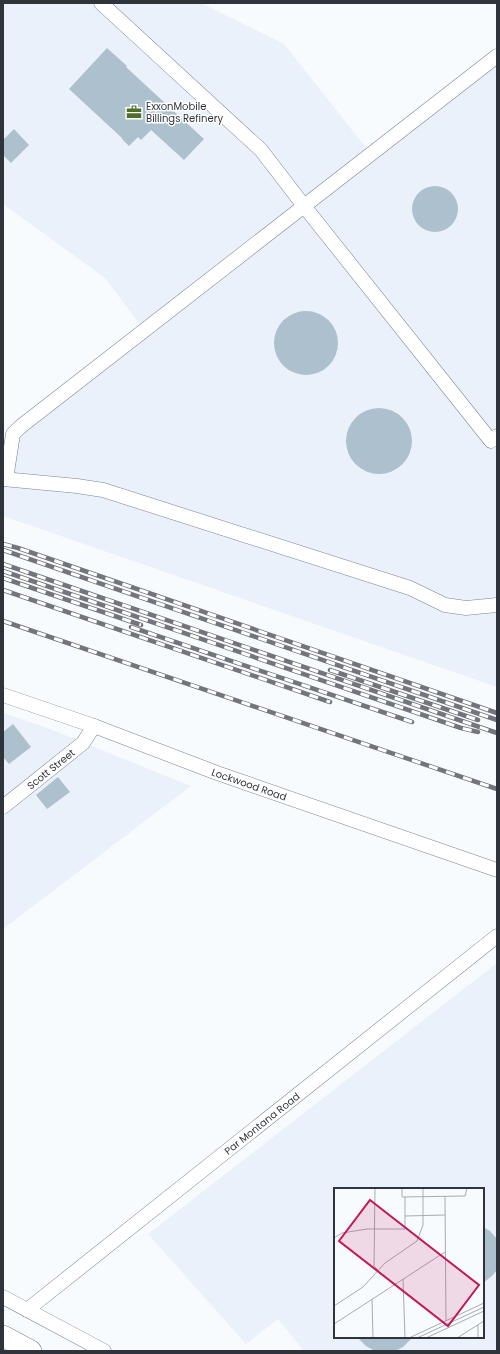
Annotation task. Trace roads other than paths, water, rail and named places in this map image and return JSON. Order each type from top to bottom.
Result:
[{"type":"highway","points":[[3,1336],[31,1351]]},
{"type":"street","points":[[100,3],[260,150],[491,441],[497,436]]},
{"type":"street","points":[[497,56],[20,426],[13,434],[4,479],[103,490],[410,588],[445,605],[466,608],[497,605]]},
{"type":"street","name":"Lockwood Road","points":[[3,695],[94,726],[217,773],[497,870]]},
{"type":"street","name":"Scott Street","points":[[3,807],[83,743],[94,726]]},
{"type":"street","name":"Par Montana Road","points":[[27,1310],[497,936]]},
{"type":"street","points":[[3,1297],[104,1351]]},
{"type":"railway","points":[[3,544],[497,713]]},
{"type":"railway","points":[[3,550],[497,720]]},
{"type":"railway","points":[[3,564],[497,733]]},
{"type":"railway","points":[[3,571],[461,728],[478,732]]},
{"type":"railway","points":[[3,578],[141,625]]},
{"type":"railway","points":[[3,590],[330,702]]},
{"type":"railway","points":[[3,621],[497,789]]},
{"type":"railway","points":[[131,627],[412,722]]},
{"type":"railway","points":[[330,670],[478,720]]},
{"type":"place","name":"ExxonMobile Billings Refinery","points":[[134,112]]}]
